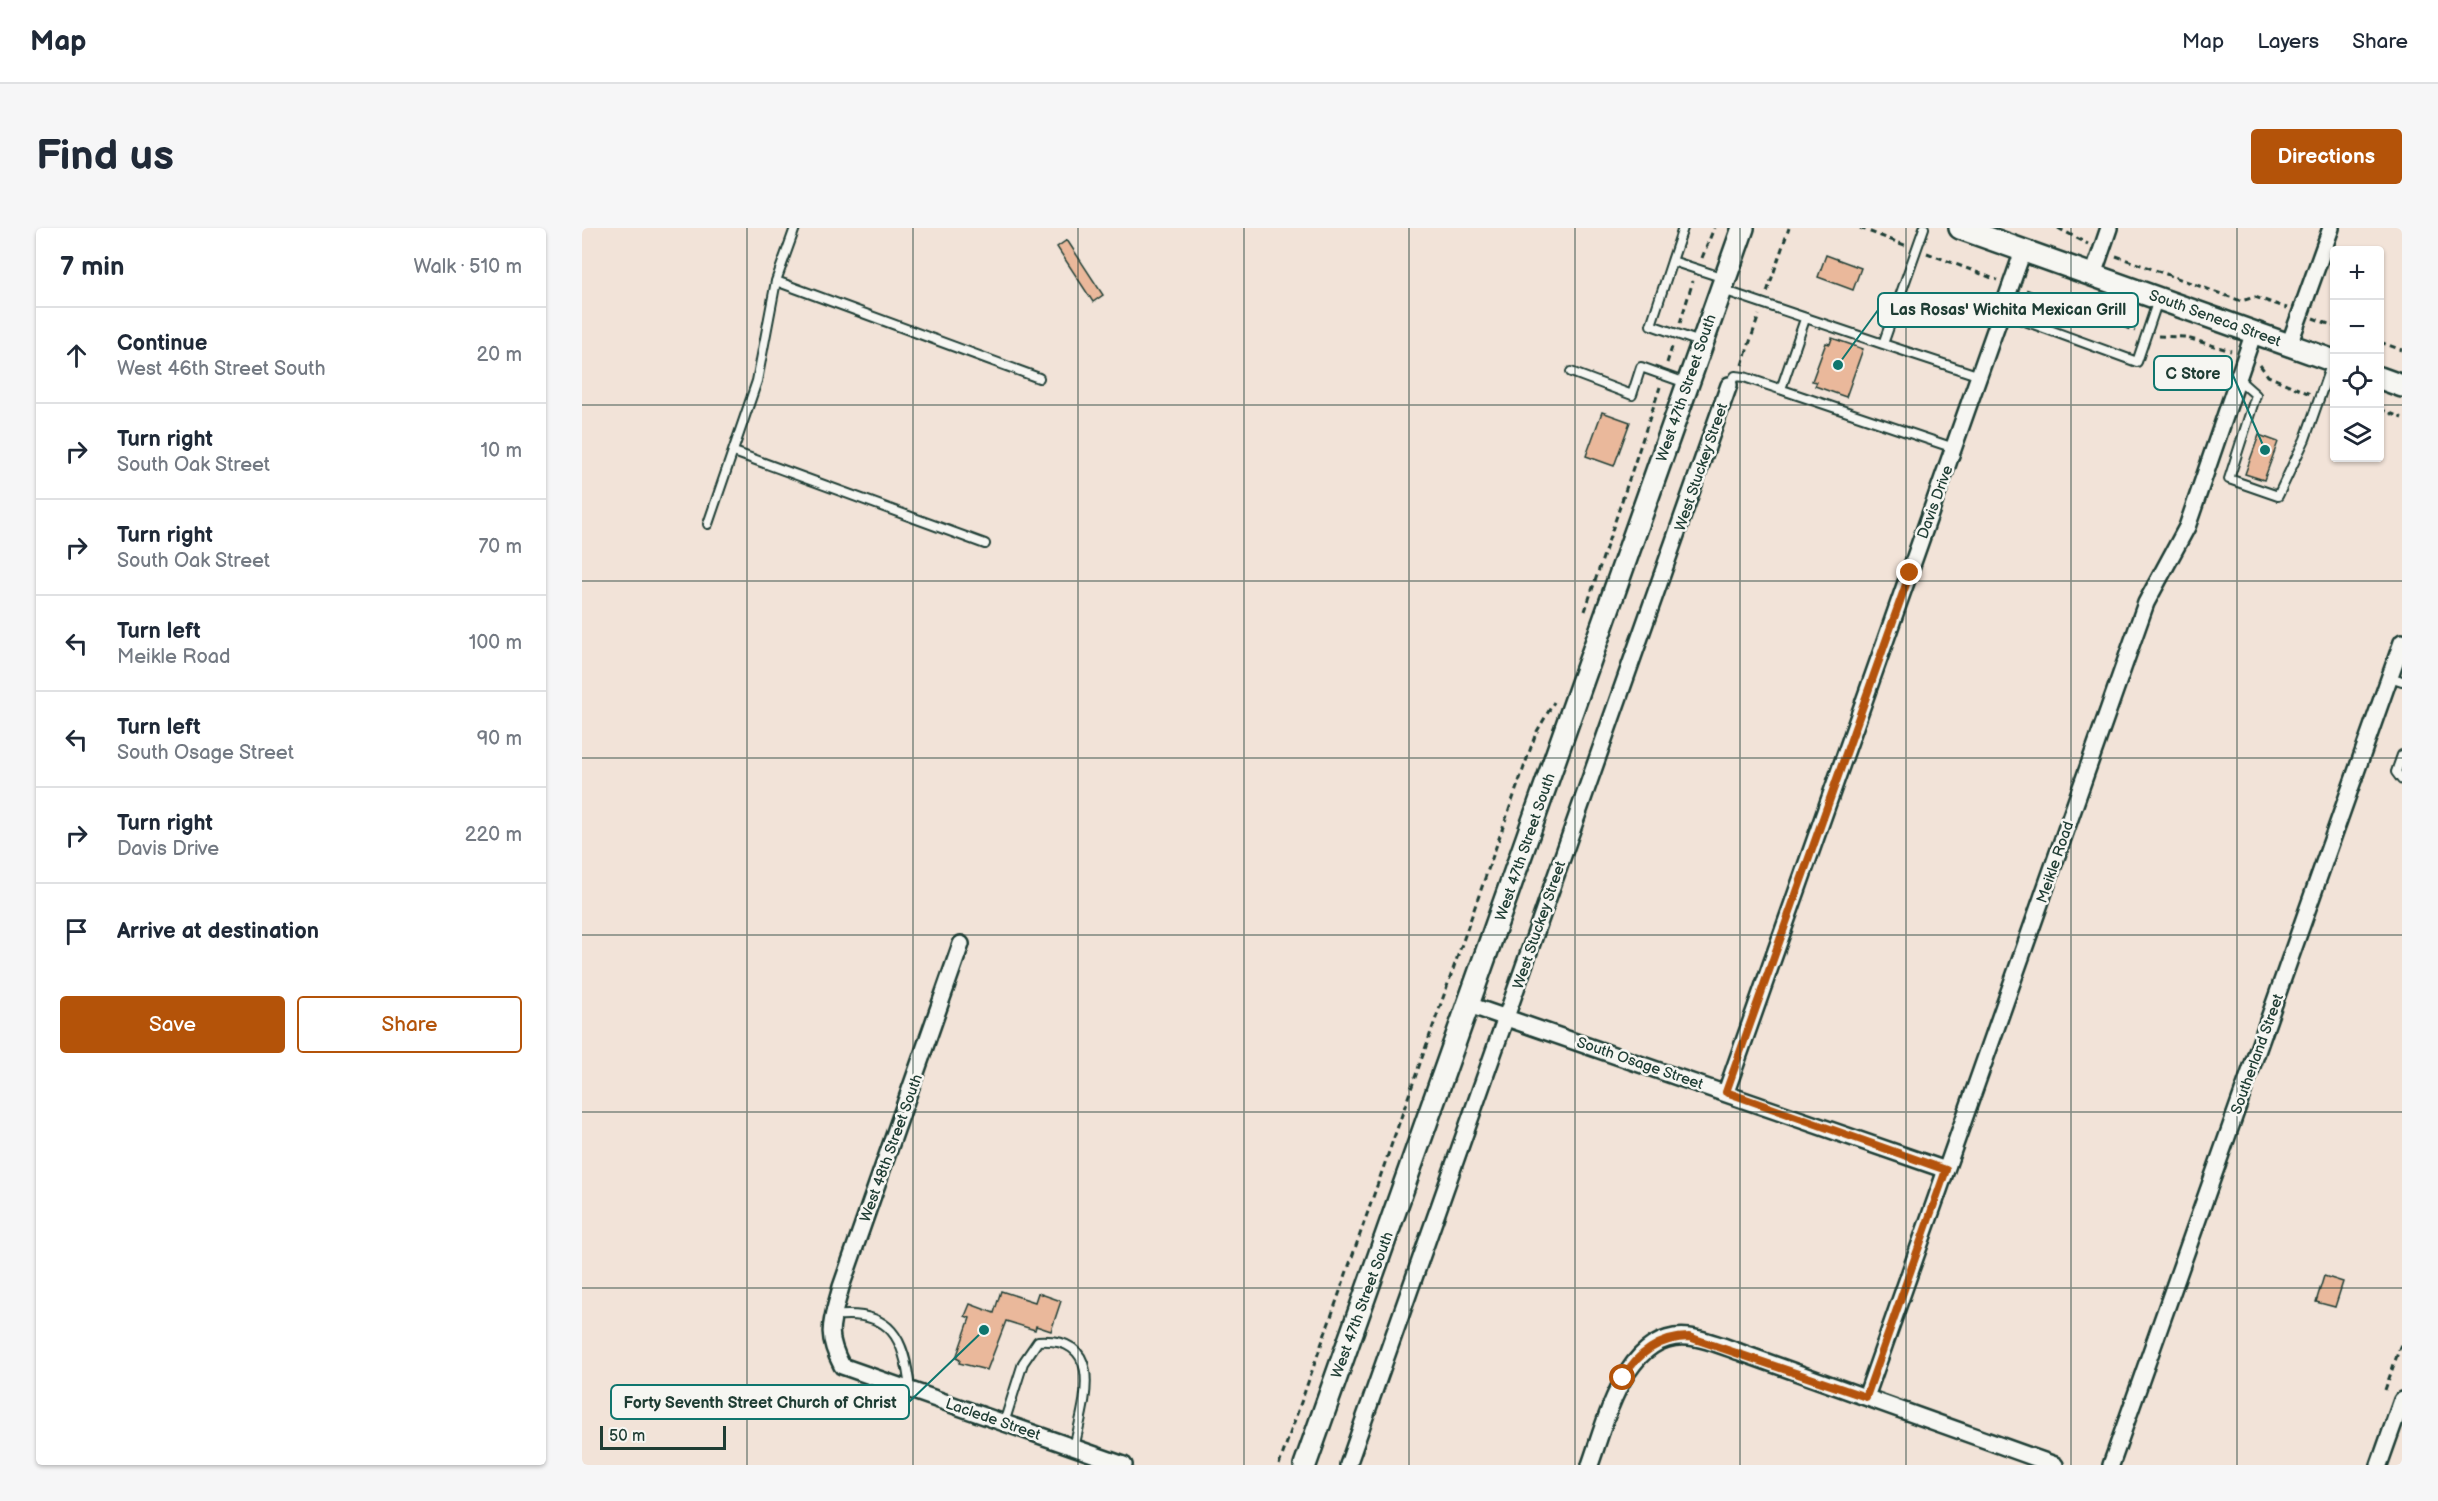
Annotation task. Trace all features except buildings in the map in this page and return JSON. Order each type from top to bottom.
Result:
[{"type":"street","name":"West 47th Street South","points":[[1305,1465],[1743,228]]},
{"type":"street","points":[[2093,275],[2109,228]]},
{"type":"street","points":[[2289,345],[2331,228]]},
{"type":"street","name":"South Seneca Street","points":[[1969,230],[2330,360]]},
{"type":"street","name":"Davis Drive","points":[[1726,1092],[2023,251]]},
{"type":"street","name":"Meikle Road","points":[[1866,1397],[2146,603],[2187,526],[2254,332]]},
{"type":"street","points":[[2384,380],[2402,386]]},
{"type":"street","name":"West Stuckey Street","points":[[1348,1465],[1729,385]]},
{"type":"street","name":"Southerland Street","points":[[2111,1465],[2396,679],[2402,642]]},
{"type":"street","name":"West 48th Street South","points":[[835,1352],[830,1330],[841,1287],[961,944]]},
{"type":"street","name":"South Osage Street","points":[[1469,1005],[1946,1170]]},
{"type":"street","points":[[1590,1465],[1618,1386],[1629,1368],[1641,1354],[1673,1337],[1705,1341],[2055,1465]]},
{"type":"street","name":"Laclede Street","points":[[835,1352],[842,1366],[1124,1465]]},
{"type":"street","points":[[2379,1465],[2402,1400]]},
{"type":"lane","points":[[708,524],[757,381],[776,281],[795,228]]},
{"type":"lane","points":[[1683,228],[1651,325],[1702,343]]},
{"type":"lane","points":[[1883,345],[1924,228]]},
{"type":"lane","points":[[1672,261],[1698,269],[1723,284],[1805,319],[1980,376]]},
{"type":"lane","points":[[776,281],[1039,378]]},
{"type":"lane","points":[[2003,313],[2137,362],[2159,298]]},
{"type":"lane","points":[[1781,389],[1805,319]]},
{"type":"lane","points":[[1571,372],[1632,395],[1641,367],[1688,384]]},
{"type":"lane","points":[[2238,379],[2256,395],[2229,479],[2278,496],[2305,439],[2330,370]]},
{"type":"lane","points":[[1729,385],[1732,378],[1738,376],[1954,448]]},
{"type":"lane","points":[[734,452],[985,544]]},
{"type":"lane","points":[[2402,755],[2396,772],[2402,780]]},
{"type":"lane","points":[[833,1316],[854,1313],[871,1316],[887,1326],[907,1359],[910,1390]]},
{"type":"lane","points":[[1004,1423],[1023,1363],[1038,1341],[1051,1341],[1074,1349],[1084,1361],[1087,1385],[1074,1448]]},
{"type":"path","points":[[1582,621],[1676,334],[1714,228]]},
{"type":"path","points":[[1860,228],[2146,336],[2184,337],[2246,355],[2254,358],[2268,376],[2320,398]]},
{"type":"path","points":[[2058,228],[2101,250],[2241,301],[2255,297],[2330,324]]},
{"type":"path","points":[[2384,344],[2402,350]]},
{"type":"path","points":[[2384,411],[2402,418]]},
{"type":"path","points":[[1279,1465],[1536,734],[1557,696]]},
{"type":"path","points":[[2385,1390],[2402,1341]]},
{"type":"place","name":"Las Rosas' Wichita Mexican Grill","points":[[1838,365]]},
{"type":"place","name":"C Store","points":[[2265,450]]},
{"type":"place","name":"Forty Seventh Street Church of Christ","points":[[984,1330]]},
{"type":"route","points":[[1623,1378],[1641,1354],[1673,1337],[1689,1337],[1742,1353],[1866,1397],[1946,1170],[1726,1092],[1910,573]]}]
